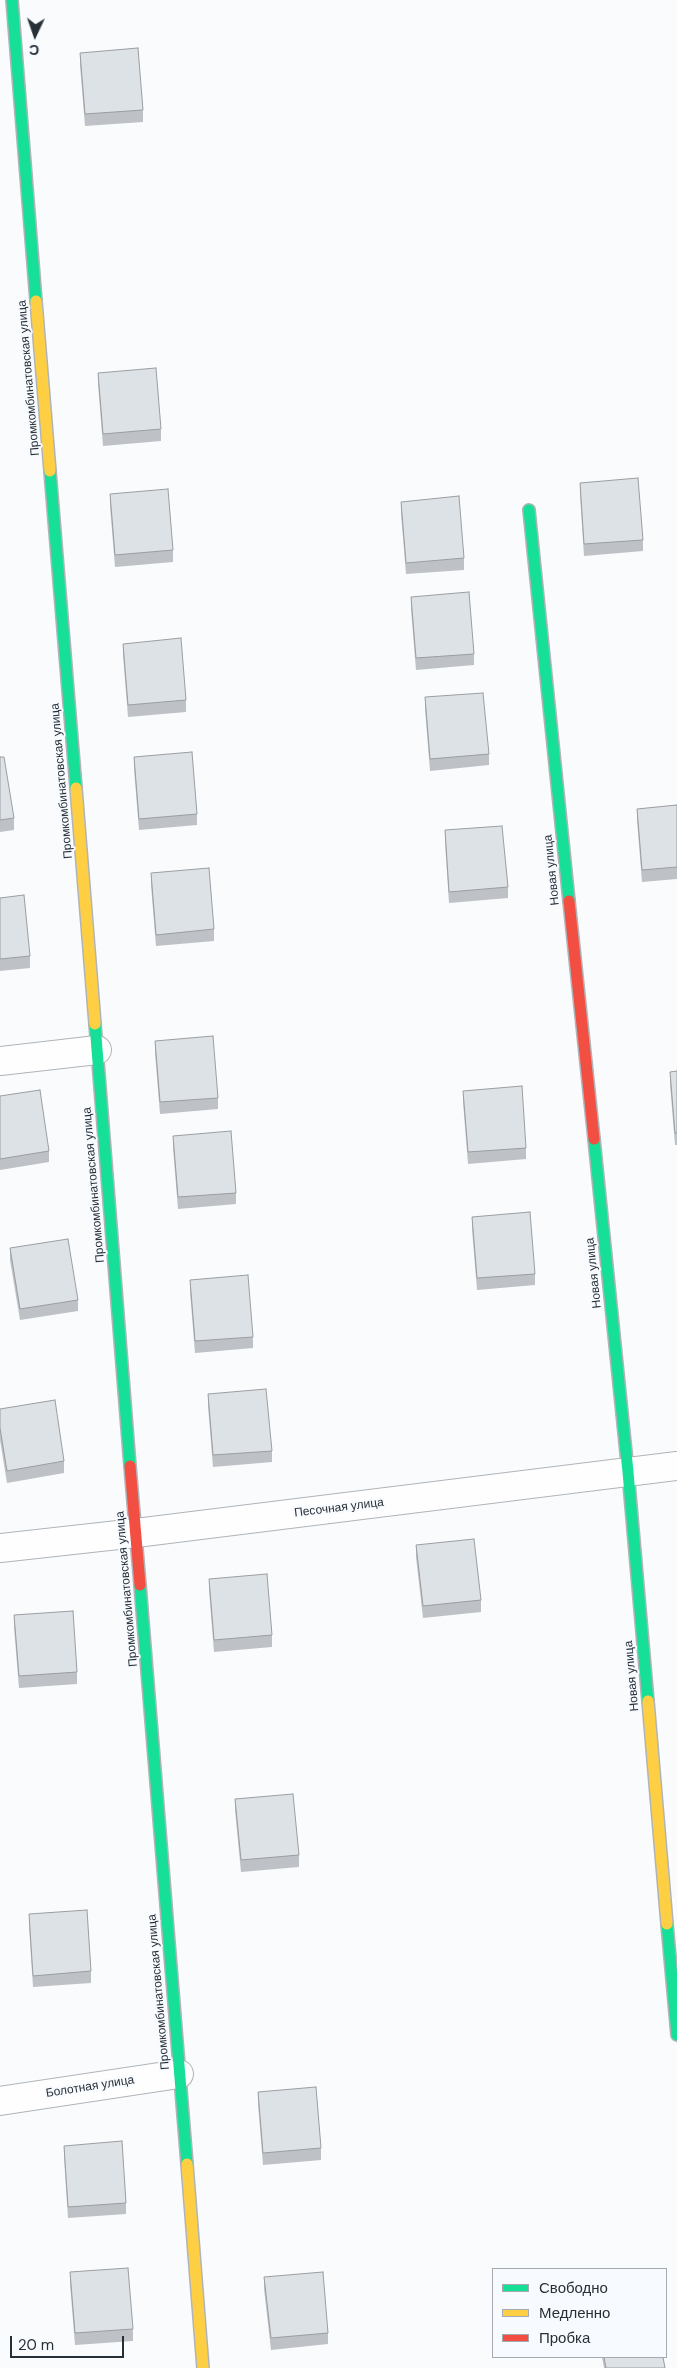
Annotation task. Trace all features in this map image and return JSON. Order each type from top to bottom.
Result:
[{"type":"street","name":"Промкомбинатовская улица","points":[[12,0],[203,2368]]},
{"type":"street","name":"Новая улица","points":[[529,510],[628,1472],[677,2035]]},
{"type":"street","points":[[0,1061],[97,1050]]},
{"type":"street","name":"Песочная улица","points":[[0,1548],[677,1466]]},
{"type":"street","name":"Болотная улица","points":[[0,2101],[179,2074]]},
{"type":"building","points":[[138,48],[143,110],[85,114],[80,53]]},
{"type":"building","points":[[156,368],[161,429],[103,434],[98,373]]},
{"type":"building","points":[[638,478],[643,540],[584,544],[580,483]]},
{"type":"building","points":[[168,489],[173,550],[115,555],[110,494]]},
{"type":"building","points":[[459,496],[464,558],[406,563],[401,502]]},
{"type":"building","points":[[469,592],[474,654],[416,658],[411,597]]},
{"type":"building","points":[[181,638],[186,700],[128,705],[123,644]]},
{"type":"building","points":[[483,693],[489,754],[430,759],[425,697]]},
{"type":"building","points":[[192,752],[197,814],[139,819],[134,757]]},
{"type":"building","points":[[0,757],[4,757],[14,818],[0,820]]},
{"type":"building","points":[[677,805],[677,867],[642,870],[637,809]]},
{"type":"building","points":[[502,826],[508,887],[449,892],[445,830]]},
{"type":"building","points":[[209,868],[214,929],[156,935],[151,873]]},
{"type":"building","points":[[24,895],[30,956],[0,959],[0,898]]},
{"type":"building","points":[[213,1036],[218,1098],[160,1102],[155,1041]]},
{"type":"building","points":[[677,1071],[677,1133],[675,1133],[670,1072]]},
{"type":"building","points":[[522,1086],[526,1148],[468,1152],[463,1091]]},
{"type":"building","points":[[40,1090],[49,1151],[0,1159],[0,1096]]},
{"type":"building","points":[[231,1131],[236,1193],[178,1197],[173,1136]]},
{"type":"building","points":[[530,1212],[535,1274],[477,1278],[472,1217]]},
{"type":"building","points":[[68,1239],[78,1300],[20,1309],[10,1248]]},
{"type":"building","points":[[248,1275],[253,1337],[195,1341],[190,1280]]},
{"type":"building","points":[[266,1389],[272,1451],[213,1455],[208,1394]]},
{"type":"building","points":[[55,1400],[64,1461],[7,1471],[0,1428],[0,1409]]},
{"type":"building","points":[[474,1539],[481,1600],[423,1606],[416,1545]]},
{"type":"building","points":[[267,1574],[272,1635],[214,1640],[209,1579]]},
{"type":"building","points":[[73,1611],[77,1672],[19,1676],[14,1615]]},
{"type":"building","points":[[293,1794],[299,1855],[241,1860],[235,1799]]},
{"type":"building","points":[[87,1910],[91,1971],[33,1976],[29,1914]]},
{"type":"building","points":[[316,2087],[321,2148],[263,2153],[258,2092]]},
{"type":"building","points":[[122,2141],[126,2203],[68,2207],[64,2146]]},
{"type":"building","points":[[128,2268],[133,2329],[75,2333],[70,2272]]},
{"type":"building","points":[[323,2272],[328,2333],[271,2338],[264,2277]]},
{"type":"building","points":[[604,2358],[663,2358],[665,2368],[606,2368]]},
{"type":"traffic: fast","points":[[12,0],[36,301]]},
{"type":"traffic: fast","points":[[50,471],[76,788]]},
{"type":"traffic: fast","points":[[529,510],[569,901]]},
{"type":"traffic: fast","points":[[95,1024],[130,1466]]},
{"type":"traffic: fast","points":[[594,1139],[628,1472],[648,1701]]},
{"type":"traffic: fast","points":[[140,1585],[187,2164]]},
{"type":"traffic: fast","points":[[667,1924],[677,2035]]},
{"type":"traffic: slow","points":[[36,301],[50,471]]},
{"type":"traffic: slow","points":[[76,788],[95,1024]]},
{"type":"traffic: slow","points":[[648,1701],[667,1924]]},
{"type":"traffic: slow","points":[[187,2164],[203,2368]]},
{"type":"traffic: jam","points":[[569,901],[594,1139]]},
{"type":"traffic: jam","points":[[130,1466],[140,1585]]}]
